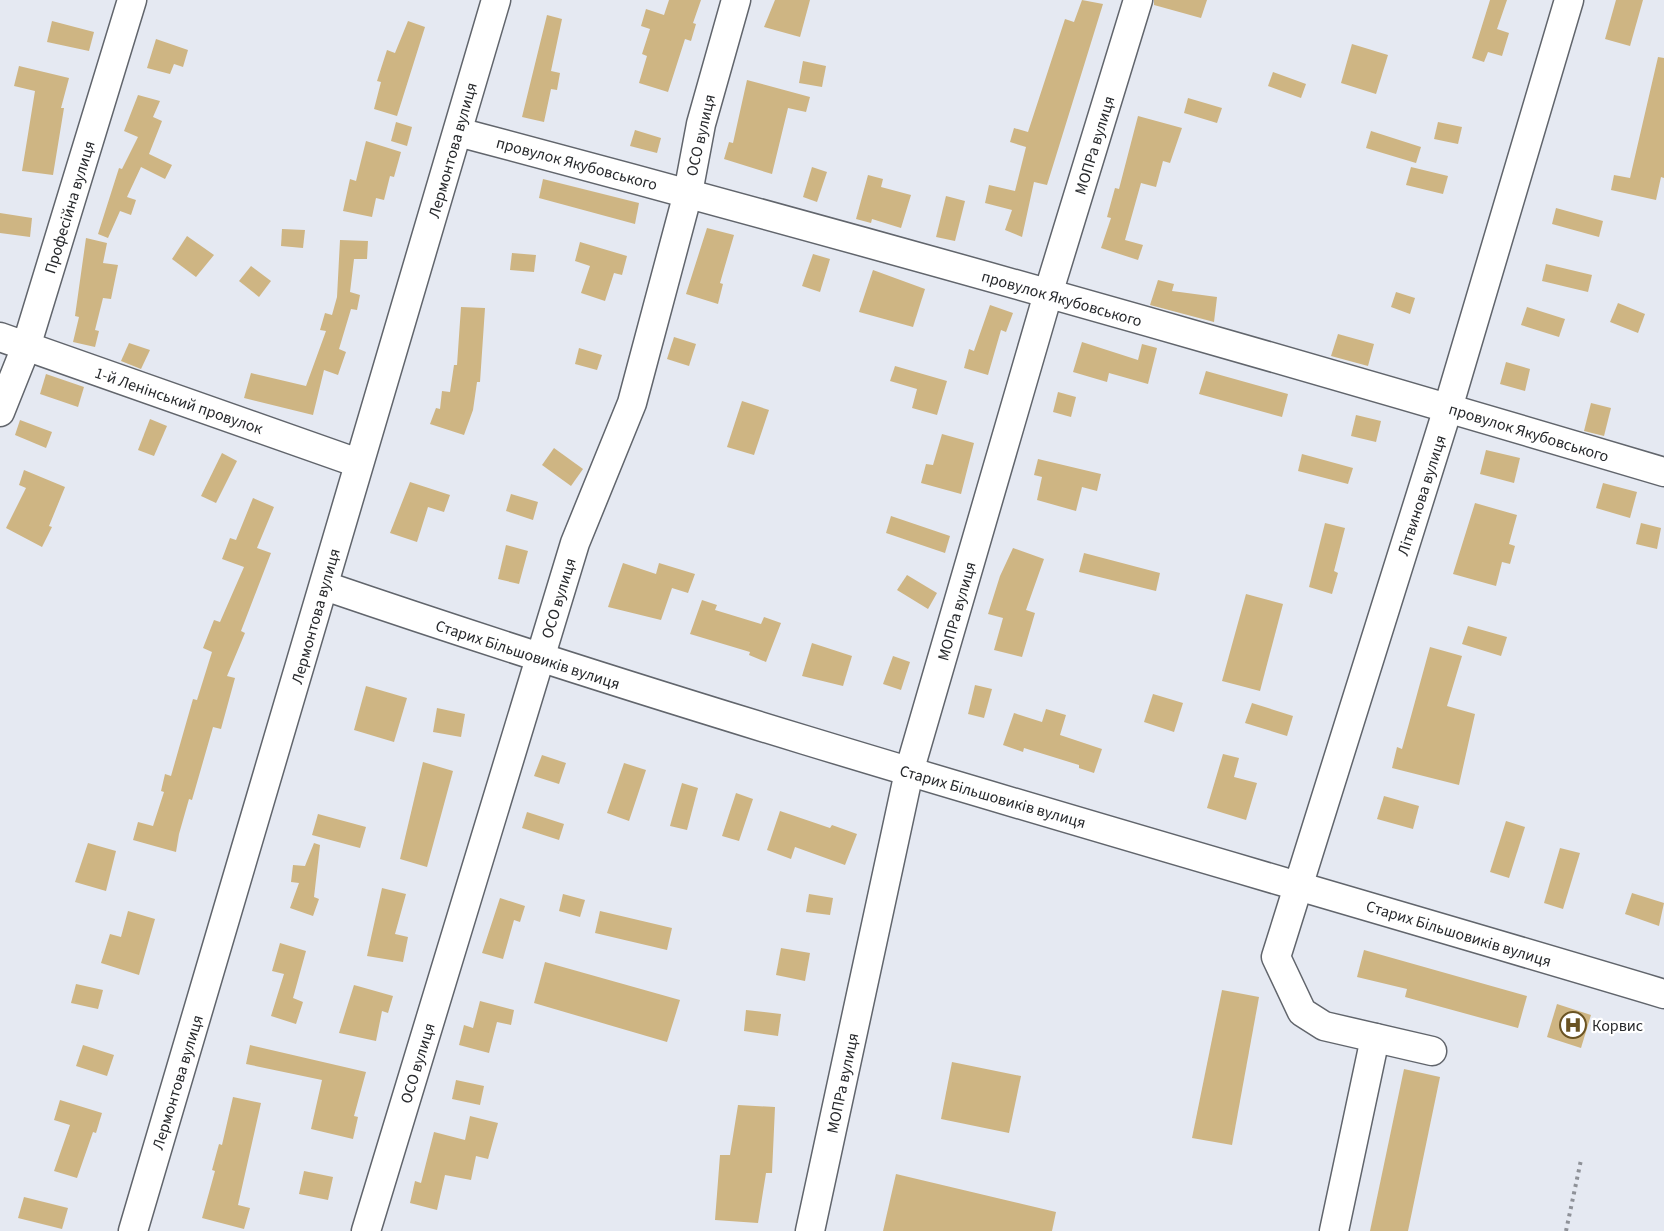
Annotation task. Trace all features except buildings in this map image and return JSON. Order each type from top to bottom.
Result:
[{"type":"street","name":"Професійна вулиця","points":[[0,412],[26,347],[132,0]]},
{"type":"street","name":"Лермонтова вулиця","points":[[133,1231],[496,0]]},
{"type":"street","name":"ОСО вулиця","points":[[366,1231],[575,543],[632,403],[688,193],[701,124],[735,0]]},
{"type":"street","name":"МОПРа вулиця","points":[[810,1231],[909,772],[1048,294],[1138,0]]},
{"type":"street","name":"Літвинова вулиця","points":[[1432,1051],[1324,1026],[1302,1012],[1276,957],[1449,408],[1569,0]]},
{"type":"street","name":"провулок Якубовського","points":[[458,132],[688,193],[1048,294],[1664,472]]},
{"type":"street","name":"1-й Ленінський провулок","points":[[0,337],[358,463]]},
{"type":"street","name":"Старих Більшовиків вулиця","points":[[325,586],[539,659],[909,772],[1298,884],[1664,994]]},
{"type":"street","points":[[1335,1231],[1375,1038]]},
{"type":"path","points":[[1566,1231],[1581,1160]]},
{"type":"place","name":"Корвис","points":[[1573,1025]]}]
